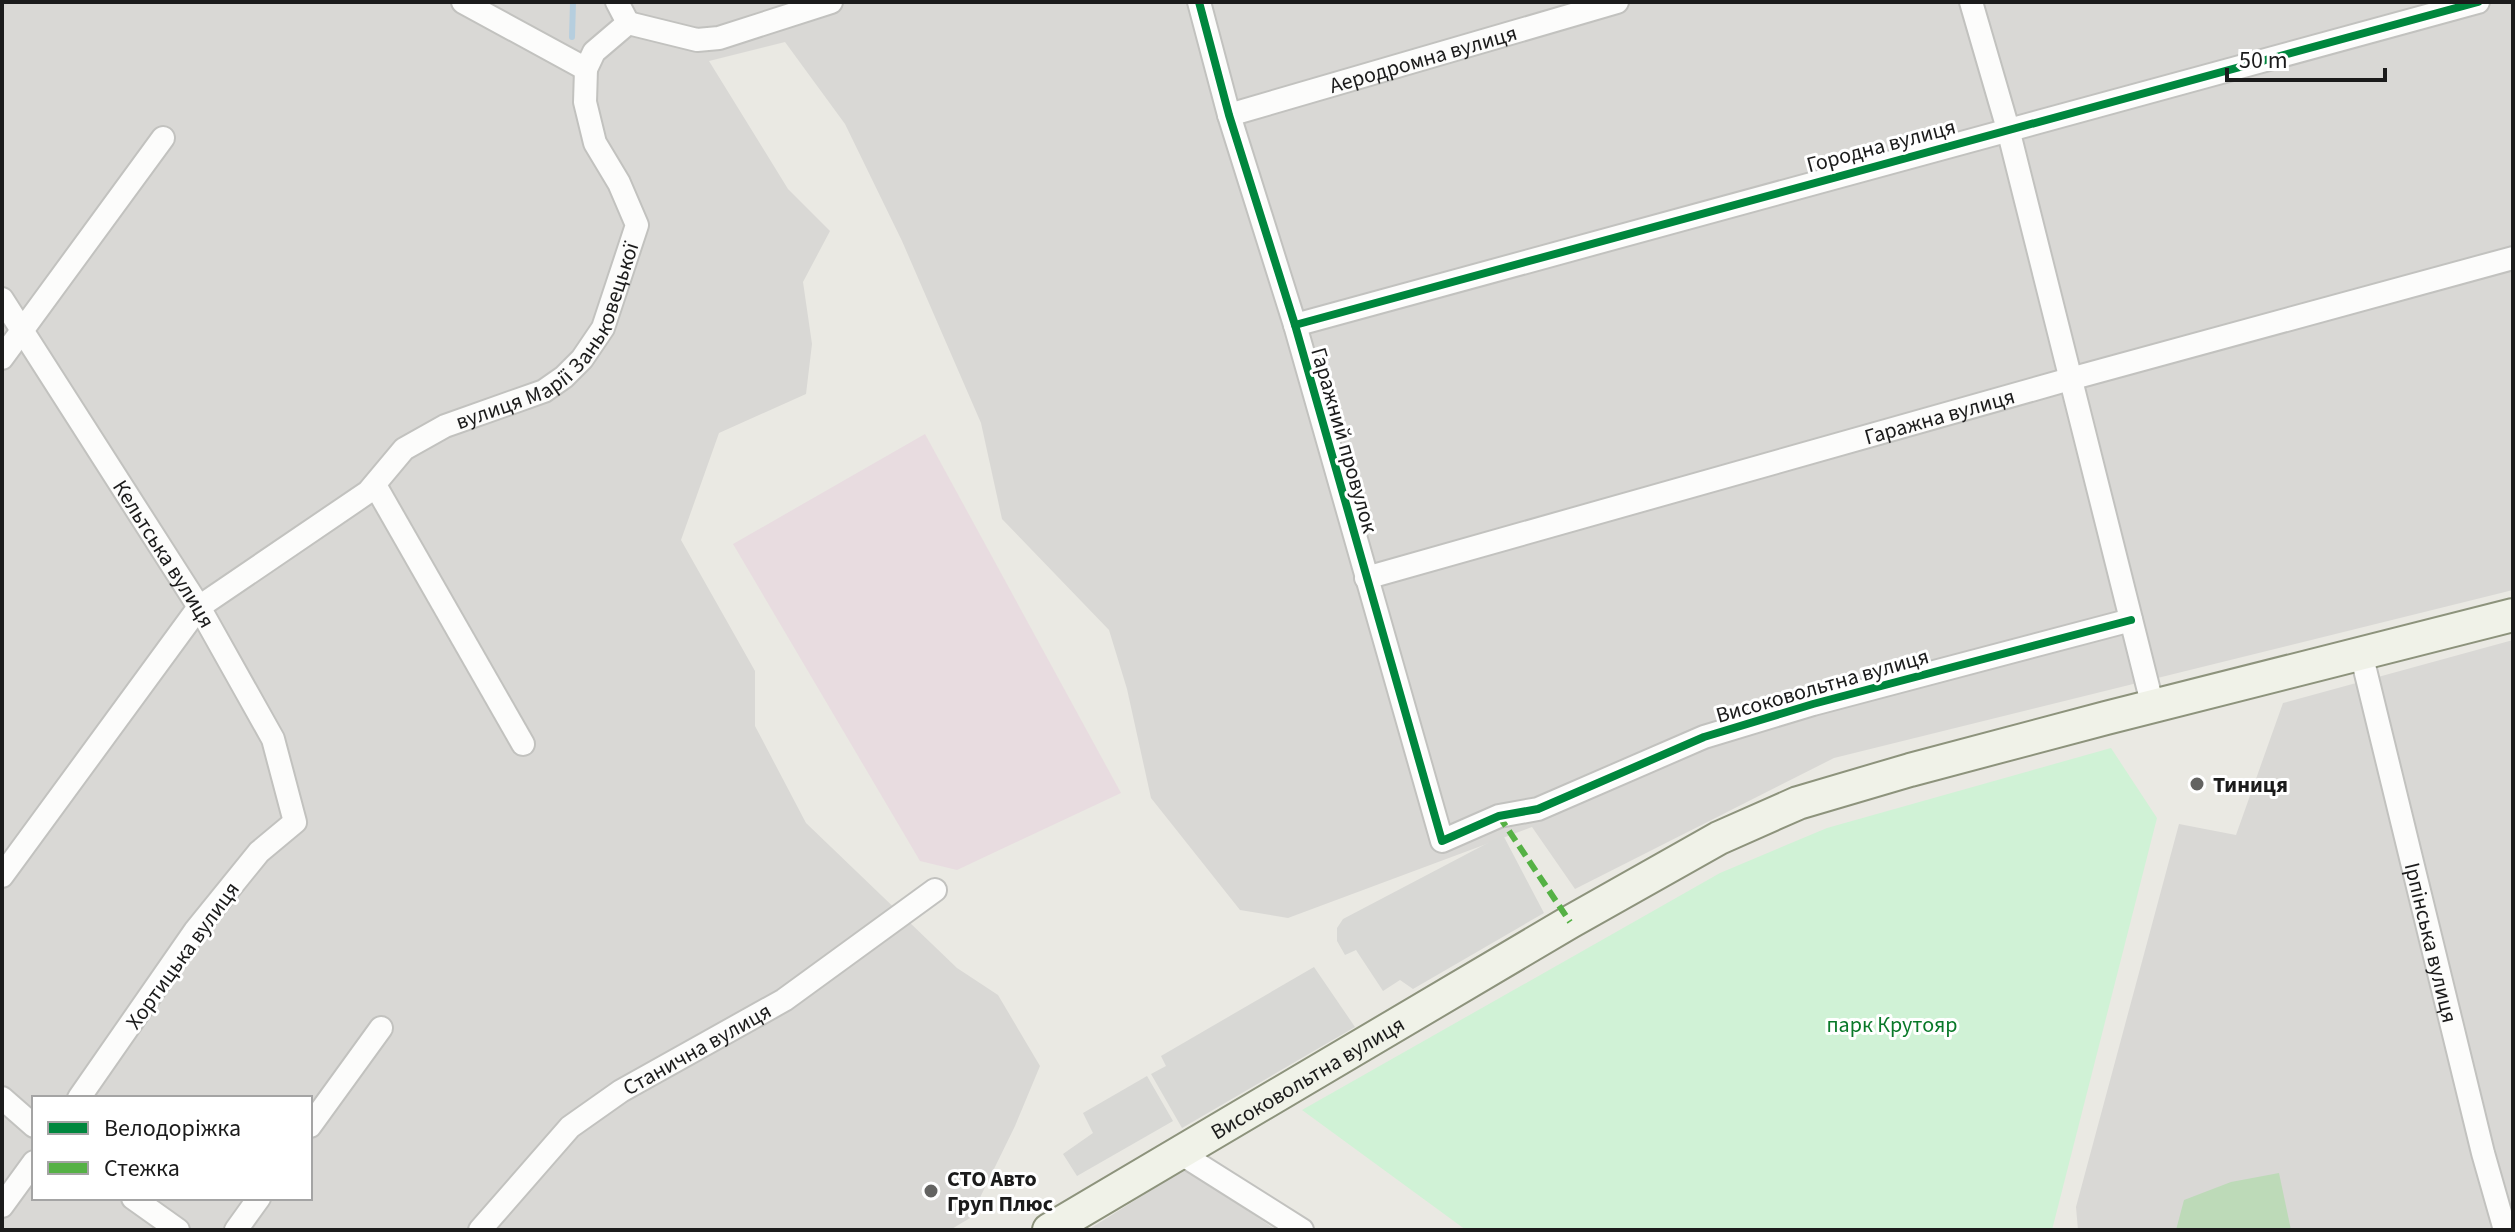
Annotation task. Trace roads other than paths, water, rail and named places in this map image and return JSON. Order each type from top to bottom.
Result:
[{"type":"main road","name":"Високовольтна вулиця","points":[[1049,1230],[1570,922],[1719,838],[1798,803],[2153,707],[2513,615]]},
{"type":"street","points":[[463,2],[586,69],[594,52],[628,23]]},
{"type":"street","points":[[617,2],[628,23],[697,40],[719,38],[831,2]]},
{"type":"street","name":"Гаражний провулок","points":[[1199,2],[1229,115],[1295,325],[1442,841]]},
{"type":"street","name":"Аеродромна вулиця","points":[[1229,115],[1617,2]]},
{"type":"street","points":[[1971,2],[2008,129],[2153,707]]},
{"type":"street","name":"Городна вулиця","points":[[1295,325],[2478,2]]},
{"type":"street","name":"вулиця Марії Заньковецької","points":[[2,876],[199,607],[375,485],[404,449],[445,426],[509,406],[544,391],[582,359],[603,328],[637,225],[619,183],[595,143],[585,102],[586,69]]},
{"type":"street","points":[[2,358],[163,138]]},
{"type":"street","name":"Гаражна вулиця","points":[[1366,578],[2070,379],[2513,258]]},
{"type":"street","name":"Кельтська вулиця","points":[[2,299],[199,607],[273,739],[295,822]]},
{"type":"street","points":[[375,485],[523,744]]},
{"type":"street","name":"Високовольтна вулиця","points":[[1442,841],[1499,816],[1538,809],[1704,737],[1813,704],[2131,620]]},
{"type":"street","name":"Ірпінська вулиця","points":[[2361,653],[2483,1153],[2505,1230]]},
{"type":"street","name":"Хортицька вулиця","points":[[80,1096],[195,931],[259,852],[295,822]]},
{"type":"street","name":"Станична вулиця","points":[[480,1230],[570,1127],[621,1091],[784,1000],[935,890]]},
{"type":"street","points":[[312,1123],[381,1028]]},
{"type":"street","points":[[2,1098],[32,1124]]},
{"type":"street","points":[[1180,1153],[1302,1230]]},
{"type":"street","points":[[2,1206],[32,1165]]},
{"type":"street","points":[[136,1200],[178,1230]]},
{"type":"street","points":[[236,1230],[258,1200]]},
{"type":"waterway","points":[[572,37],[573,2]]},
{"type":"place","name":"Тиниця","points":[[2197,784]]},
{"type":"place","name":"СТО Авто Груп Плюс","points":[[931,1191]]},
{"type":"park label","name":"парк Крутояр","points":[[1892,1024]]}]
